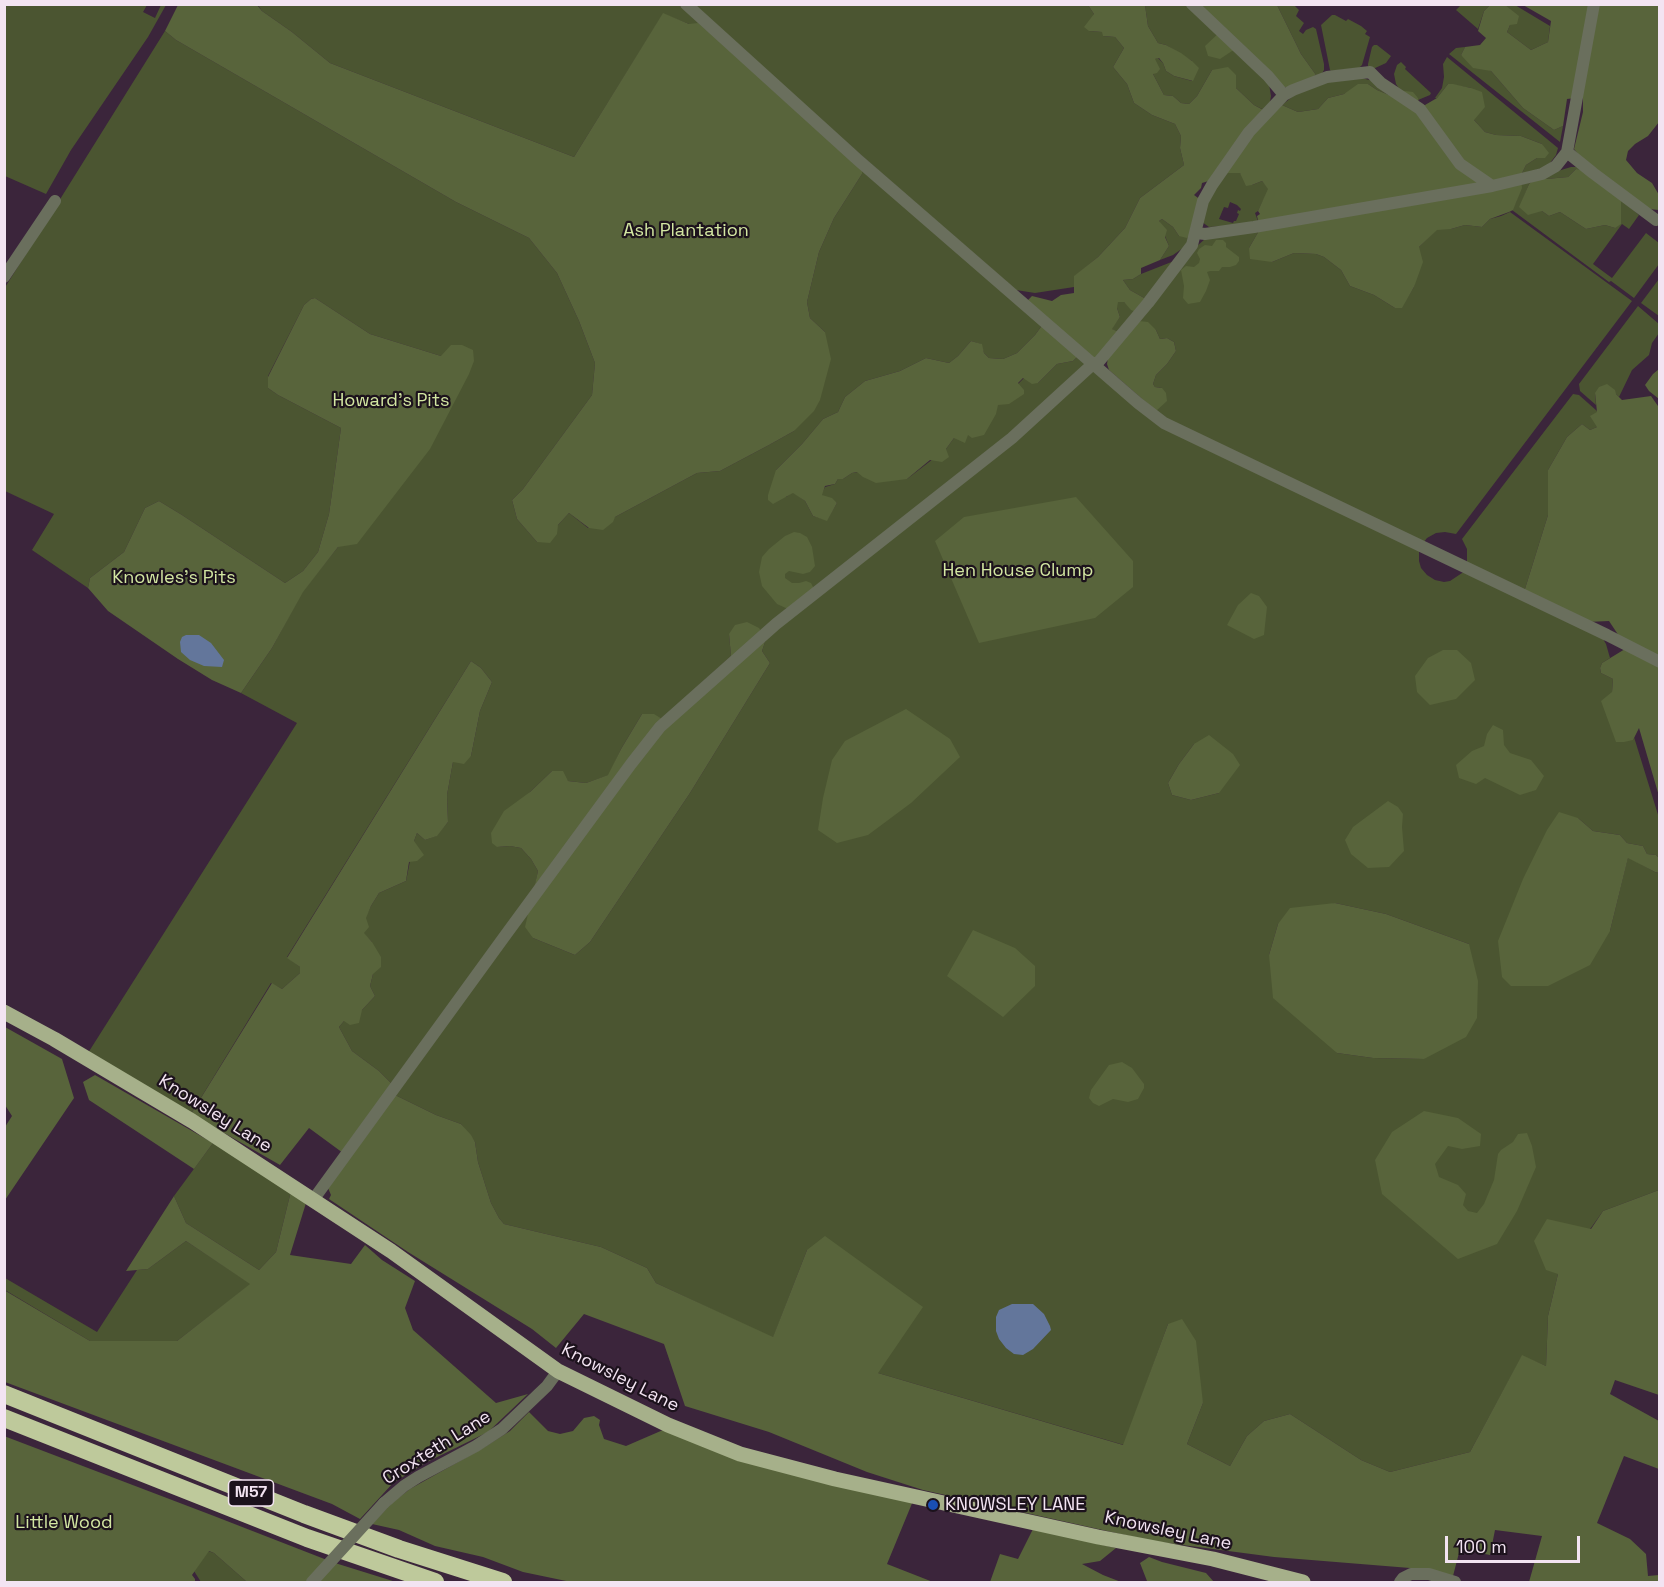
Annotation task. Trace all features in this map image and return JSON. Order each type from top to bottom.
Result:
[{"type":"highway","name":"M57","points":[[4,1394],[304,1514],[399,1549],[503,1582]]},
{"type":"highway","name":"M57","points":[[4,1418],[307,1538],[435,1582]]},
{"type":"main road","name":"Knowsley Lane","points":[[4,1012],[192,1121],[391,1251],[558,1371],[668,1425],[740,1454],[835,1479],[1098,1537],[1213,1559],[1303,1582]]},
{"type":"street","points":[[686,4],[858,160],[1154,416],[1176,430],[1659,662]]},
{"type":"street","points":[[1192,4],[1268,76],[1284,95]]},
{"type":"street","points":[[1196,233],[1205,234],[1254,227],[1492,186],[1542,174],[1556,166],[1567,152],[1594,4]]},
{"type":"street","points":[[313,1200],[548,876],[660,727],[776,624],[1012,438],[1095,364],[1148,303],[1192,245],[1203,201],[1212,185],[1249,132],[1284,95],[1327,77],[1370,72],[1381,83],[1420,109],[1460,164],[1492,186]]},
{"type":"street","points":[[1567,152],[1656,220]]},
{"type":"street","points":[[4,277],[8,262],[55,201]]},
{"type":"street","name":"Croxteth Lane","points":[[312,1582],[384,1503],[411,1481],[482,1443],[502,1429],[547,1386],[558,1371]]},
{"type":"street","points":[[1400,1582],[1411,1574],[1429,1574],[1455,1582]]},
{"type":"green space","points":[[257,4],[679,5],[750,66],[689,24],[663,14],[574,157],[330,63],[262,11]]},
{"type":"green space","points":[[4,5],[147,5],[143,12],[155,18],[161,5],[166,5],[148,37],[71,150],[46,194],[5,176]]},
{"type":"green space","name":"Ash Plantation","points":[[178,5],[257,5],[330,63],[574,157],[663,13],[689,24],[698,23],[862,166],[862,174],[834,218],[819,252],[807,302],[810,318],[825,332],[831,359],[820,400],[814,411],[794,431],[720,471],[697,473],[615,517],[613,522],[603,530],[589,528],[569,513],[558,525],[557,534],[550,543],[537,542],[517,519],[512,500],[523,489],[592,395],[595,363],[557,273],[529,238],[456,202],[176,40],[165,31]]},
{"type":"green space","points":[[691,5],[1088,5],[1094,14],[1089,31],[1103,32],[1103,36],[1115,37],[1124,48],[1113,67],[1127,84],[1134,103],[1152,115],[1175,124],[1181,136],[1180,148],[1184,165],[1140,198],[1125,228],[1098,257],[1075,276],[1074,287],[1035,293],[1016,290]]},
{"type":"green space","points":[[1088,5],[1145,5],[1148,26],[1158,43],[1181,53],[1199,68],[1193,81],[1174,76],[1166,71],[1159,58],[1155,59],[1160,69],[1153,74],[1164,95],[1173,96],[1181,103],[1189,104],[1197,96],[1212,70],[1228,67],[1236,75],[1236,88],[1254,105],[1271,114],[1282,105],[1298,112],[1318,109],[1328,98],[1344,94],[1358,84],[1368,84],[1394,97],[1405,91],[1413,92],[1419,104],[1425,105],[1437,98],[1448,84],[1453,84],[1482,92],[1485,107],[1474,120],[1485,132],[1521,136],[1542,144],[1549,153],[1545,158],[1537,158],[1526,165],[1521,175],[1522,188],[1513,210],[1490,219],[1482,227],[1465,225],[1437,230],[1419,247],[1423,262],[1414,287],[1402,308],[1395,308],[1374,295],[1350,286],[1341,270],[1316,254],[1294,253],[1272,262],[1250,259],[1249,248],[1260,229],[1258,211],[1268,189],[1262,181],[1246,186],[1240,173],[1225,173],[1202,183],[1201,188],[1194,195],[1205,203],[1191,233],[1187,238],[1179,236],[1173,227],[1162,219],[1159,221],[1167,230],[1165,237],[1169,246],[1160,260],[1141,268],[1141,274],[1133,279],[1123,280],[1130,290],[1146,299],[1141,314],[1131,310],[1124,302],[1118,302],[1120,317],[1112,329],[1119,332],[1139,321],[1148,322],[1156,330],[1160,339],[1167,338],[1174,342],[1176,351],[1156,375],[1153,384],[1155,387],[1162,388],[1166,393],[1167,401],[1156,411],[1109,370],[1108,357],[1098,360],[1078,356],[1073,361],[1057,364],[1038,383],[1032,384],[1023,378],[1018,383],[1024,390],[1024,394],[1009,404],[998,405],[996,414],[984,435],[972,438],[968,435],[965,443],[954,438],[946,449],[949,457],[942,462],[930,460],[907,479],[876,483],[857,472],[838,479],[835,484],[825,486],[822,495],[832,498],[837,503],[827,521],[813,516],[805,501],[793,493],[773,504],[768,500],[768,495],[776,470],[823,419],[838,412],[845,397],[865,381],[900,371],[926,358],[949,363],[971,341],[982,344],[984,353],[989,358],[1003,359],[1017,353],[1046,320],[1026,302],[1032,296],[1052,301],[1061,295],[1074,293],[1074,276],[1098,257],[1125,228],[1140,198],[1184,165],[1180,148],[1181,136],[1175,124],[1152,115],[1134,103],[1127,84],[1113,67],[1124,48],[1115,37],[1103,36],[1102,32],[1089,31],[1084,27],[1094,14]]},
{"type":"green space","points":[[1145,5],[1189,5],[1269,84],[1271,96],[1266,111],[1254,105],[1236,88],[1236,75],[1212,70],[1197,96],[1189,104],[1181,103],[1173,96],[1164,95],[1153,74],[1155,59],[1158,58],[1166,71],[1174,76],[1192,81],[1192,61],[1166,45],[1158,43],[1148,26]]},
{"type":"green space","points":[[1194,5],[1277,5],[1301,54],[1316,75],[1297,87],[1283,87],[1235,49],[1220,59],[1208,56],[1205,46],[1221,31]]},
{"type":"green space","points":[[1277,5],[1294,5],[1299,10],[1296,16],[1304,23],[1299,31],[1303,34],[1313,27],[1316,29],[1324,64],[1321,75],[1316,75],[1301,54]]},
{"type":"green space","points":[[1461,5],[1490,5],[1484,11],[1478,29],[1456,10]]},
{"type":"green space","points":[[1490,5],[1505,5],[1519,16],[1517,24],[1510,25],[1507,32],[1531,50],[1548,42],[1551,21],[1523,5],[1659,5],[1659,122],[1648,136],[1628,151],[1626,160],[1637,173],[1652,183],[1659,195],[1659,210],[1621,200],[1621,224],[1615,228],[1605,225],[1586,229],[1560,212],[1549,216],[1542,211],[1528,215],[1519,207],[1529,184],[1535,178],[1568,177],[1576,169],[1586,170],[1587,165],[1574,149],[1583,112],[1583,97],[1567,99],[1563,126],[1554,130],[1523,108],[1491,71],[1473,68],[1461,55],[1465,47],[1480,45],[1486,38],[1478,31],[1484,11]]},
{"type":"green space","points":[[1505,5],[1515,5],[1550,26],[1548,42],[1531,50],[1507,32],[1510,25]]},
{"type":"green space","points":[[1332,15],[1346,21],[1348,19],[1367,31],[1365,34],[1370,37],[1362,65],[1359,68],[1330,70],[1321,25]]},
{"type":"green space","points":[[165,31],[176,40],[456,202],[529,238],[557,273],[595,363],[592,395],[523,489],[512,500],[517,519],[537,542],[569,513],[588,528],[615,517],[697,473],[720,471],[794,431],[825,332],[810,318],[807,302],[819,252],[834,218],[862,174],[862,167],[1043,324],[1017,353],[1003,359],[989,358],[984,353],[981,344],[971,341],[949,363],[926,358],[900,371],[865,381],[845,397],[838,412],[823,419],[776,470],[786,497],[793,492],[805,501],[813,516],[827,520],[837,503],[821,495],[825,487],[835,484],[838,479],[858,472],[907,479],[946,449],[954,438],[968,434],[1024,378],[1038,383],[1057,364],[1073,361],[1079,355],[1086,366],[1048,404],[762,633],[729,634],[731,656],[662,719],[642,714],[621,749],[609,775],[586,783],[568,781],[552,771],[530,792],[497,847],[521,848],[531,859],[538,871],[533,895],[393,1085],[379,1071],[352,1051],[339,1027],[344,1021],[362,1010],[375,996],[370,986],[373,974],[372,942],[363,933],[365,918],[371,906],[379,893],[406,881],[417,833],[425,840],[436,836],[448,822],[447,795],[453,762],[471,756],[480,711],[492,682],[481,668],[471,661],[287,957],[300,967],[300,973],[282,989],[271,983],[191,1114],[88,1053],[297,723],[241,693],[272,648],[302,592],[338,547],[441,356],[370,334],[315,298],[304,305],[268,376],[268,388],[341,428],[329,514],[318,552],[303,571],[285,583],[159,501],[145,508],[124,552],[90,578],[88,588],[32,550],[54,514],[5,491],[4,289]]},
{"type":"green space","points":[[1374,45],[1391,56],[1386,63],[1373,69],[1368,64]]},
{"type":"green space","points":[[1465,47],[1461,55],[1491,71],[1523,108],[1554,130],[1563,126],[1560,142],[1449,54],[1456,48]]},
{"type":"green space","points":[[1447,57],[1558,148],[1550,163],[1521,175],[1526,165],[1537,158],[1545,158],[1542,144],[1521,136],[1485,132],[1474,120],[1471,88],[1448,84],[1435,98],[1442,88],[1443,64]]},
{"type":"green space","points":[[1401,62],[1406,67],[1405,69],[1431,93],[1430,95],[1418,100],[1418,98],[1402,93],[1396,84],[1394,74],[1397,65]]},
{"type":"green space","points":[[1362,78],[1373,81],[1394,97],[1368,84],[1328,98],[1318,109],[1298,112],[1282,105],[1297,93],[1325,82]]},
{"type":"green space","points":[[1571,167],[1583,170],[1576,169],[1568,177],[1535,178]]},
{"type":"green space","points":[[1224,173],[1240,173],[1252,185],[1262,181],[1269,189],[1255,213],[1259,224],[1209,227],[1202,222],[1201,213]],"holes":[[[1230,202],[1241,209],[1238,210],[1236,221],[1233,223],[1219,219],[1224,207],[1228,208]]]},
{"type":"green space","points":[[1535,178],[1529,184],[1520,207],[1542,211],[1549,216],[1560,212],[1586,229],[1605,225],[1615,228],[1621,199],[1639,215],[1629,229],[1622,224],[1593,264],[1612,278],[1646,233],[1659,243],[1659,264],[1634,298],[1512,210],[1522,182]]},
{"type":"green space","points":[[1510,212],[1632,301],[1456,534],[1436,533],[1423,543],[1153,413],[1162,388],[1155,387],[1153,384],[1156,375],[1176,351],[1174,342],[1167,338],[1160,339],[1156,330],[1139,321],[1197,246],[1205,239],[1260,229],[1249,248],[1272,262],[1294,253],[1316,254],[1341,270],[1350,286],[1374,295],[1395,308],[1401,308],[1414,287],[1419,247],[1437,229],[1451,229],[1465,225],[1482,227],[1490,219]]},
{"type":"green space","points":[[1162,219],[1173,227],[1179,236],[1191,233],[1186,246],[1160,260],[1169,246],[1159,221]]},
{"type":"green space","points":[[1216,240],[1223,240],[1226,247],[1239,257],[1239,261],[1236,265],[1222,267],[1219,271],[1207,272],[1210,280],[1200,302],[1188,304],[1183,298],[1184,286],[1181,270],[1186,266],[1194,267],[1199,263],[1197,253],[1199,249],[1205,245],[1212,246]]},
{"type":"green space","points":[[1174,261],[1146,299],[1130,290],[1123,280],[1133,279]]},
{"type":"green space","points":[[1659,279],[1660,314],[1659,316],[1641,303]]},
{"type":"green space","points":[[315,298],[370,334],[441,356],[451,345],[462,345],[473,350],[474,361],[430,449],[357,544],[338,547],[303,592],[272,648],[241,693],[212,680],[108,611],[88,588],[90,578],[124,552],[145,508],[159,501],[285,583],[303,571],[318,552],[329,514],[341,428],[268,388],[268,377],[304,305]]},
{"type":"green space","points":[[1117,302],[1124,302],[1137,312],[1119,332],[1111,329],[1120,317]]},
{"type":"green space","points":[[1638,306],[1659,324],[1659,333],[1652,343],[1649,355],[1632,370],[1619,397],[1616,394],[1595,393],[1596,405],[1580,391],[1579,384]]},
{"type":"green space","points":[[1659,369],[1659,399],[1645,385]]},
{"type":"green space","points":[[1092,370],[1145,413],[1419,549],[1421,568],[1435,580],[1450,581],[1465,571],[1603,639],[1610,658],[1602,663],[1601,673],[1613,679],[1612,692],[1633,740],[1634,737],[1659,818],[1659,858],[1656,855],[1647,854],[1643,846],[1627,843],[1620,835],[1593,831],[1578,818],[1610,931],[1628,857],[1659,873],[1659,1190],[1603,1211],[1558,1274],[1548,1316],[1546,1366],[1522,1356],[1470,1452],[1390,1472],[1361,1460],[1290,1414],[1264,1421],[1247,1436],[1230,1466],[1187,1444],[1203,1403],[1168,1324],[1124,1445],[878,1373],[807,1250],[773,1338],[656,1283],[647,1268],[601,1247],[504,1224],[491,1203],[478,1162],[475,1142],[461,1124],[436,1115],[393,1094],[530,906],[533,938],[575,955],[590,942],[690,793],[770,663],[762,651],[766,639]],"holes":[[[1194,744],[1219,793],[1191,800],[1172,795],[1168,783]],[[1335,903],[1386,914],[1469,944],[1424,1059],[1373,1058],[1337,1053],[1269,955],[1278,924]]]},
{"type":"green space","points":[[1607,384],[1622,400],[1651,396],[1658,406],[1660,405],[1659,796],[1639,728],[1633,740],[1616,742],[1601,701],[1612,692],[1613,679],[1601,673],[1600,668],[1602,663],[1625,649],[1619,636],[1609,621],[1587,622],[1524,592],[1548,515],[1548,470],[1567,437],[1582,424],[1590,430],[1597,427],[1590,416],[1597,412],[1595,393],[1599,387]]},
{"type":"green space","points":[[1573,394],[1579,395],[1597,411],[1597,427],[1590,430],[1582,424],[1567,437],[1548,470],[1548,515],[1524,592],[1467,562],[1467,549],[1462,539]]},
{"type":"green space","name":"Hen House Clump","points":[[1076,497],[1133,561],[1133,587],[1095,618],[979,643],[935,541],[964,517]]},
{"type":"green space","points":[[794,532],[807,537],[812,547],[815,566],[810,572],[803,574],[789,571],[785,574],[785,578],[792,583],[806,581],[811,583],[814,589],[788,609],[777,604],[762,586],[759,572],[762,557],[769,549]]},
{"type":"green space","points":[[1251,593],[1259,596],[1267,607],[1264,635],[1254,639],[1227,625],[1238,605]]},
{"type":"green space","points":[[747,622],[759,628],[766,639],[762,651],[770,663],[690,793],[590,942],[575,955],[533,938],[525,927],[538,871],[521,848],[497,847],[492,843],[491,833],[504,811],[530,792],[552,771],[563,771],[568,781],[586,783],[608,775],[642,714],[654,714],[662,719],[731,656],[729,634],[735,625]]},
{"type":"green space","points":[[1443,650],[1457,650],[1471,663],[1475,680],[1456,699],[1430,705],[1417,692],[1415,676],[1428,658]]},
{"type":"green space","points":[[471,661],[481,668],[492,682],[480,711],[471,756],[464,764],[453,762],[447,795],[448,822],[437,836],[425,840],[417,833],[414,841],[424,855],[417,861],[409,862],[406,881],[379,893],[371,906],[366,918],[369,927],[364,933],[381,957],[381,967],[373,974],[370,986],[375,996],[362,1010],[359,1023],[350,1025],[344,1021],[339,1027],[352,1051],[379,1071],[393,1085],[343,1153],[309,1128],[280,1165],[191,1114],[272,983],[282,989],[300,973],[300,967],[287,958]]},
{"type":"green space","points":[[906,709],[950,739],[960,757],[911,803],[868,835],[837,843],[818,830],[832,760],[845,741]]},
{"type":"green space","points":[[1493,725],[1503,730],[1504,745],[1510,753],[1531,760],[1544,776],[1536,790],[1520,795],[1485,778],[1476,784],[1459,778],[1456,765],[1472,751],[1484,746],[1487,734]]},
{"type":"green space","points":[[1209,735],[1233,754],[1240,765],[1219,793],[1191,800],[1172,795],[1168,783],[1179,764],[1194,744]]},
{"type":"green space","points":[[1388,801],[1398,807],[1403,814],[1404,851],[1389,867],[1368,868],[1351,854],[1345,840],[1353,827]]},
{"type":"green space","points":[[1559,812],[1578,818],[1593,831],[1620,835],[1627,843],[1643,846],[1647,854],[1656,855],[1659,858],[1659,873],[1628,858],[1610,931],[1590,965],[1548,986],[1511,986],[1502,977],[1498,941],[1523,879],[1547,830]]},
{"type":"green space","points":[[1335,903],[1386,914],[1469,944],[1478,981],[1477,1018],[1466,1037],[1424,1059],[1373,1058],[1337,1053],[1273,998],[1269,955],[1278,924],[1290,908]]},
{"type":"green space","points":[[973,930],[1015,948],[1035,966],[1035,986],[1003,1017],[947,976]]},
{"type":"green space","points":[[5,1027],[62,1059],[74,1098],[5,1200],[5,1127],[12,1116],[5,1105]]},
{"type":"green space","points":[[1122,1062],[1132,1068],[1144,1084],[1138,1099],[1128,1102],[1113,1099],[1099,1106],[1093,1103],[1089,1098],[1091,1090],[1109,1065]]},
{"type":"green space","points":[[95,1075],[213,1143],[194,1169],[89,1100],[83,1082]]},
{"type":"green space","points":[[393,1094],[436,1115],[461,1124],[471,1135],[475,1142],[478,1162],[491,1203],[504,1224],[601,1247],[647,1268],[656,1283],[773,1337],[807,1250],[825,1236],[923,1307],[878,1373],[1123,1445],[1168,1324],[1182,1319],[1196,1341],[1203,1403],[1187,1444],[1230,1466],[1247,1436],[1264,1421],[1290,1414],[1361,1460],[1390,1472],[1470,1452],[1522,1355],[1546,1366],[1548,1316],[1558,1274],[1546,1270],[1534,1241],[1547,1219],[1591,1229],[1603,1211],[1659,1190],[1659,1395],[1615,1380],[1610,1394],[1659,1421],[1659,1469],[1624,1456],[1597,1523],[1630,1539],[1646,1554],[1648,1576],[1659,1575],[1659,1582],[1529,1582],[1542,1536],[1495,1530],[1490,1555],[1460,1549],[1453,1576],[1410,1568],[1274,1557],[1152,1541],[923,1490],[867,1472],[769,1432],[685,1406],[664,1344],[584,1314],[556,1348],[532,1329],[408,1252],[329,1199],[331,1195],[328,1188]]},
{"type":"green space","points":[[1424,1111],[1458,1118],[1481,1134],[1480,1146],[1462,1149],[1448,1146],[1435,1164],[1439,1177],[1458,1185],[1466,1194],[1463,1205],[1468,1211],[1477,1213],[1484,1204],[1494,1180],[1498,1154],[1501,1150],[1513,1142],[1518,1134],[1527,1133],[1532,1146],[1536,1167],[1517,1211],[1497,1244],[1458,1259],[1382,1194],[1375,1160],[1392,1132]]},
{"type":"green space","points":[[213,1143],[291,1191],[276,1252],[259,1270],[186,1223],[174,1196]]},
{"type":"green space","points":[[291,1191],[306,1203],[290,1255],[351,1264],[365,1245],[382,1260],[415,1281],[405,1308],[413,1330],[496,1403],[528,1394],[488,1432],[425,1463],[393,1483],[360,1519],[332,1504],[5,1382],[4,1290],[90,1341],[177,1341],[250,1284],[186,1241],[148,1269],[126,1271],[174,1196],[186,1223],[259,1270],[276,1252]]},
{"type":"green space","points":[[186,1241],[251,1284],[177,1341],[90,1341],[5,1290],[5,1278],[97,1332],[137,1270],[148,1269]]},
{"type":"green space","points":[[529,1412],[548,1431],[560,1434],[573,1431],[584,1418],[594,1416],[600,1420],[599,1425],[604,1439],[626,1446],[663,1430],[913,1501],[887,1564],[933,1582],[571,1582],[523,1572],[483,1557],[435,1546],[399,1530],[372,1524],[392,1503],[410,1489],[510,1431]]},
{"type":"green space","name":"Little Wood","points":[[4,1436],[327,1560],[308,1582],[247,1582],[209,1551],[192,1575],[195,1582],[5,1582]]},
{"type":"green space","points":[[1033,1529],[1116,1548],[1100,1561],[1082,1564],[1121,1582],[990,1582],[1000,1554],[1018,1559]]},
{"type":"green space","points":[[208,1551],[214,1553],[247,1582],[201,1582],[194,1571]]},
{"type":"green space","points":[[1149,1557],[1206,1573],[1214,1582],[1146,1582],[1140,1563]]},
{"type":"green space","points":[[335,1563],[396,1582],[318,1582]]},
{"type":"water","points":[[186,635],[199,635],[211,643],[224,660],[222,667],[204,666],[190,660],[181,652],[180,642]]},
{"type":"water","points":[[1012,1304],[1033,1304],[1044,1314],[1051,1330],[1033,1349],[1023,1355],[1014,1354],[1006,1348],[996,1331],[996,1317],[999,1310]]},
{"type":"place","name":"KNOWSLEY LANE","points":[[933,1505]]},
{"type":"park label","name":"Howard's Pits","points":[[391,401]]},
{"type":"park label","name":"Knowles's Pits","points":[[174,578]]}]
